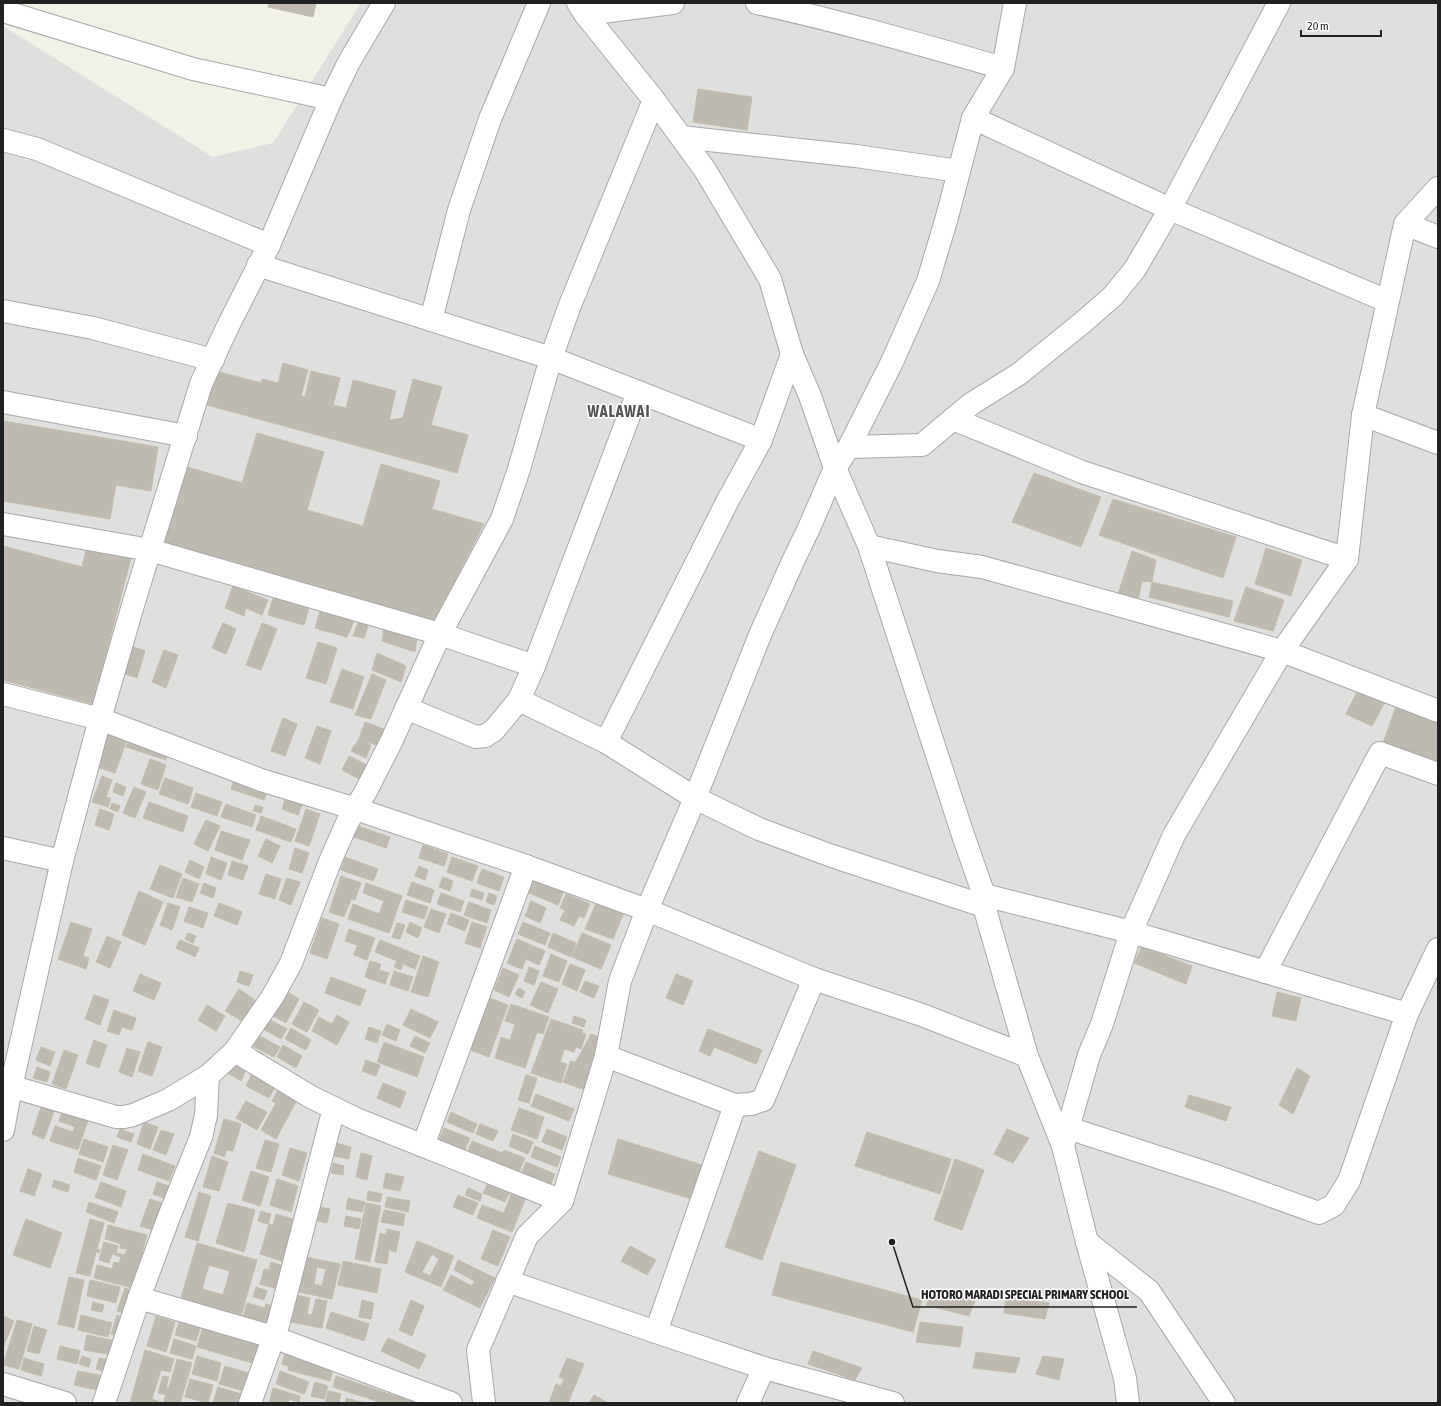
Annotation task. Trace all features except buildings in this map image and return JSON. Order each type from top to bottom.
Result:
[{"type":"street","points":[[3,1130],[7,1086],[62,861],[100,718],[201,384],[269,244],[331,99],[349,62],[384,3]]},
{"type":"street","points":[[431,320],[459,210],[490,118],[539,3]]},
{"type":"street","points":[[581,8],[674,3]]},
{"type":"street","points":[[757,3],[860,28],[1003,68]]},
{"type":"street","points":[[484,1403],[478,1350],[527,1236],[562,1201],[606,1056],[620,981],[647,910],[695,798],[760,635],[809,528],[834,468],[849,446],[892,362],[928,281],[973,118],[1003,68],[1015,3]]},
{"type":"street","points":[[849,446],[922,445],[971,404],[1019,374],[1113,296],[1135,269],[1170,209],[1279,3]]},
{"type":"street","points":[[581,8],[654,100],[705,170],[770,279],[792,354],[810,396],[834,468],[869,546],[984,901],[1027,1056],[1065,1137],[1087,1242],[1125,1378],[1128,1403]]},
{"type":"street","points":[[3,11],[193,69],[331,99]]},
{"type":"street","points":[[7,1086],[116,1117],[133,1115],[168,1100],[208,1076],[235,1050],[273,996],[292,963],[331,859],[348,821],[356,809],[391,742],[440,634],[502,519],[519,468],[551,358],[570,305],[654,100]]},
{"type":"street","points":[[973,118],[1170,209],[1387,300]]},
{"type":"street","points":[[681,137],[856,156],[959,170]]},
{"type":"street","points":[[3,140],[37,149],[269,244]]},
{"type":"street","points":[[1065,1137],[1089,1055],[1102,1024],[1131,932],[1174,835],[1282,651],[1347,559],[1363,415],[1387,300],[1405,224],[1438,188]]},
{"type":"street","points":[[1405,224],[1438,237]]},
{"type":"street","points":[[258,265],[551,358],[760,440]]},
{"type":"street","points":[[3,311],[93,328],[212,360]]},
{"type":"street","points":[[606,742],[727,502],[760,440],[792,354]]},
{"type":"street","points":[[406,708],[476,737],[485,736],[494,730],[519,700],[534,666],[638,392]]},
{"type":"street","points":[[3,402],[186,436]]},
{"type":"street","points":[[1363,415],[1438,443]]},
{"type":"street","points":[[953,419],[1082,472],[1347,559]]},
{"type":"street","points":[[3,524],[150,550],[440,634],[534,666]]},
{"type":"street","points":[[869,546],[937,561],[982,567],[1282,651],[1438,711]]},
{"type":"street","points":[[3,694],[100,718],[261,780],[356,809],[526,866],[647,910],[814,979],[922,1015],[1027,1056]]},
{"type":"street","points":[[519,700],[606,742],[695,798],[759,828],[824,853],[984,901],[1131,932],[1407,1014]]},
{"type":"street","points":[[1265,972],[1380,753],[1438,774]]},
{"type":"street","points":[[3,848],[62,861]]},
{"type":"street","points":[[423,1146],[526,866]]},
{"type":"street","points":[[1065,1137],[1216,1176],[1319,1213],[1334,1205],[1349,1181],[1407,1014],[1438,949]]},
{"type":"street","points":[[606,1056],[735,1105],[752,1104],[763,1100],[814,979]]},
{"type":"street","points":[[235,1050],[310,1097],[356,1119],[562,1201]]},
{"type":"street","points":[[104,1403],[139,1298],[200,1136],[206,1115],[208,1076]]},
{"type":"street","points":[[656,1332],[735,1105]]},
{"type":"street","points":[[250,1403],[278,1325],[334,1108]]},
{"type":"street","points":[[1087,1242],[1149,1291],[1224,1403]]},
{"type":"street","points":[[508,1281],[764,1368],[893,1403]]},
{"type":"street","points":[[139,1298],[273,1337],[452,1403]]},
{"type":"street","points":[[748,1403],[764,1368]]},
{"type":"street","points":[[3,1384],[65,1403]]},
{"type":"shaded area","points":[[361,3],[1438,3],[1438,1403],[3,1403],[3,26],[213,157],[273,143]]},
{"type":"place","name":"HOTORO MARADI SPECIAL PRIMARY SCHOOL","points":[[892,1242]]},
{"type":"district","name":"WALAWAI","points":[[619,411]]}]
